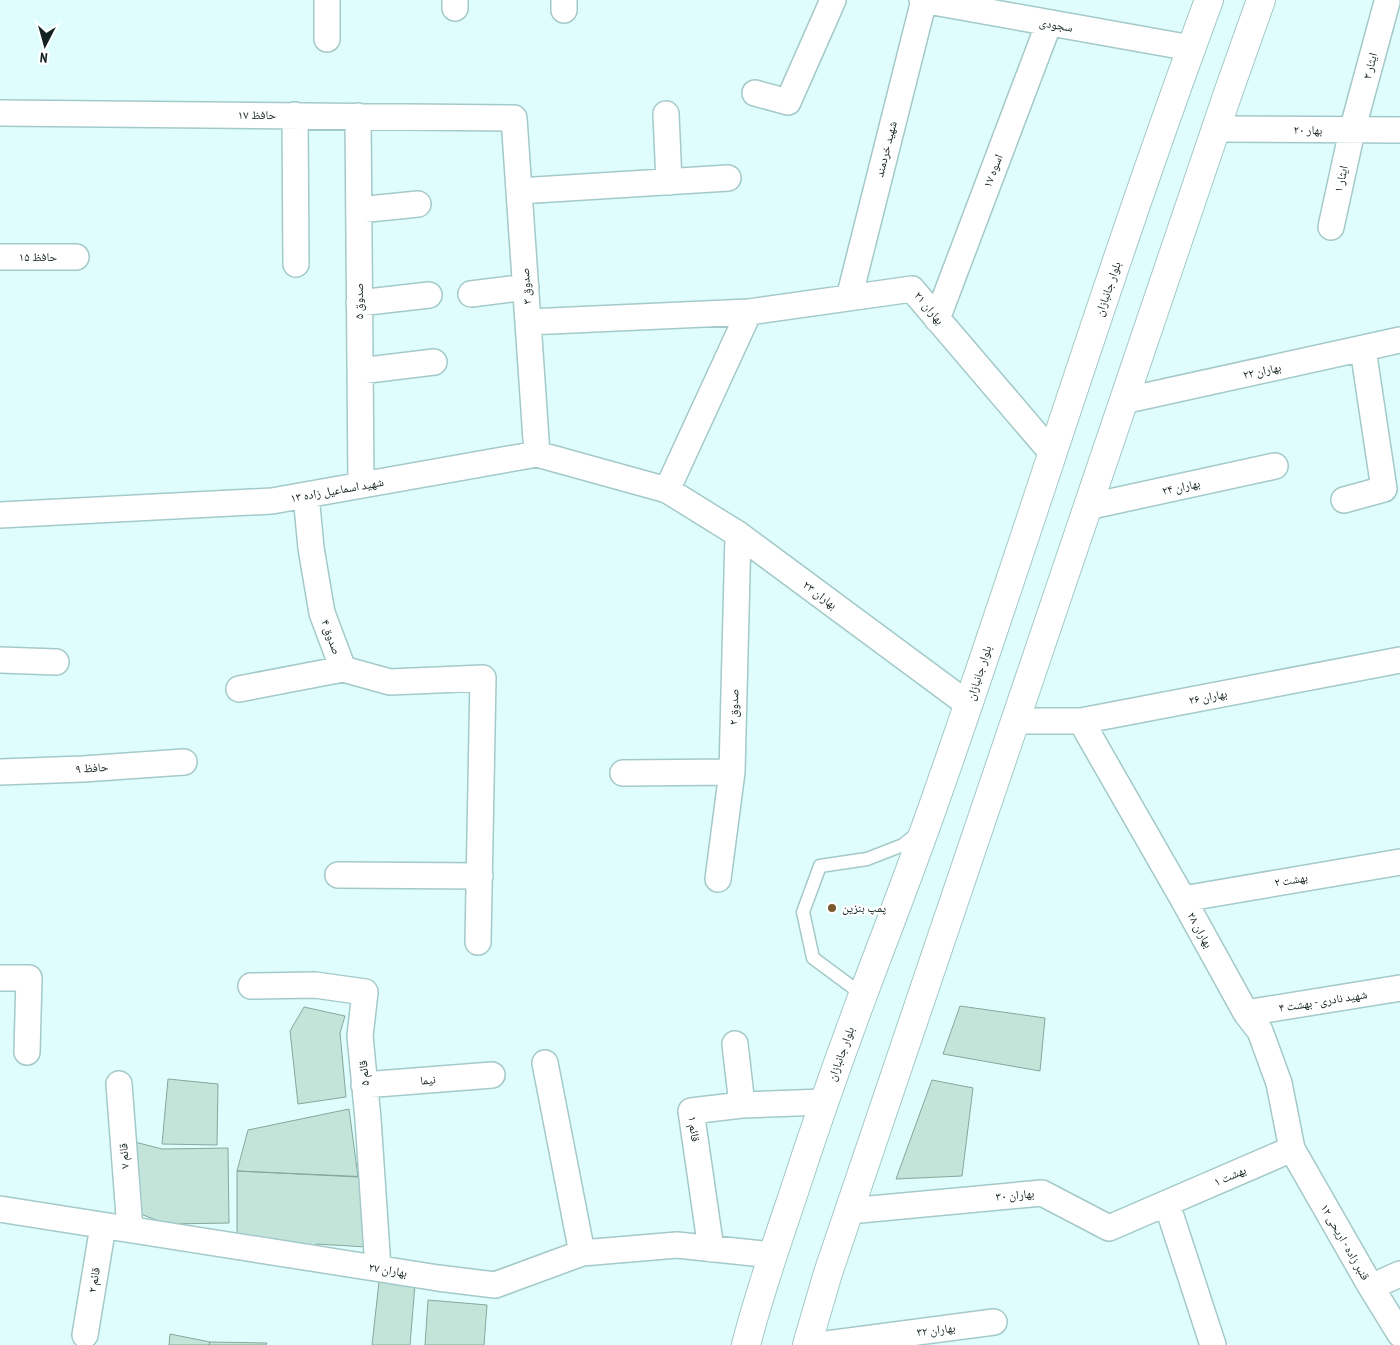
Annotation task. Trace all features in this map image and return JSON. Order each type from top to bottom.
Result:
[{"type":"highway","name":"بلوار جانبازان","points":[[746,1345],[752,1318],[824,1102],[969,705],[1052,453],[1209,0]]},
{"type":"highway","points":[[807,1345],[828,1273],[1215,130],[1261,0]]},
{"type":"street","points":[[326,0],[328,39]]},
{"type":"street","points":[[754,93],[788,102],[833,0]]},
{"type":"street","name":"سجودی","points":[[923,0],[1191,48]]},
{"type":"street","name":"شهید خردمند","points":[[848,298],[923,0]]},
{"type":"street","name":"ایثار ۲","points":[[1352,131],[1387,2]]},
{"type":"street","name":"اسوه ۱۷","points":[[937,319],[1049,23]]},
{"type":"street","name":"حافظ ۱۷","points":[[0,113],[514,118]]},
{"type":"street","points":[[666,114],[669,182]]},
{"type":"street","points":[[295,116],[296,264]]},
{"type":"street","name":"صدوق ۵","points":[[358,116],[361,485]]},
{"type":"street","name":"صدوق ۳","points":[[514,118],[537,454]]},
{"type":"street","name":"بهار ۲۰","points":[[1215,130],[1400,130]]},
{"type":"street","name":"ایثار ۱","points":[[1331,227],[1352,131]]},
{"type":"street","points":[[519,191],[728,178]]},
{"type":"street","points":[[359,210],[418,204]]},
{"type":"street","name":"حافظ ۱۵","points":[[0,257],[76,258]]},
{"type":"street","points":[[471,294],[526,287]]},
{"type":"street","name":"بهاران ۲۱","points":[[528,322],[749,312],[912,289],[1052,453]]},
{"type":"street","points":[[359,303],[429,296]]},
{"type":"street","points":[[667,490],[749,312]]},
{"type":"street","name":"بهاران ۲۲","points":[[1123,402],[1400,340]]},
{"type":"street","points":[[1344,500],[1384,489],[1362,348]]},
{"type":"street","points":[[360,371],[434,362]]},
{"type":"street","name":"شهید اسماعیل زاده ۱۳","points":[[0,516],[272,501],[537,454],[667,490]]},
{"type":"street","name":"بهاران ۲۴","points":[[1088,507],[1275,466]]},
{"type":"street","name":"بهاران ۲۳","points":[[667,490],[738,534],[969,705]]},
{"type":"street","name":"صدوق ۴","points":[[306,495],[311,548],[322,613],[343,669],[390,682],[483,678],[480,876]]},
{"type":"street","name":"صدوق ۲","points":[[718,879],[732,772],[738,534]]},
{"type":"street","points":[[0,660],[56,662]]},
{"type":"street","name":"بهاران ۲۶","points":[[1015,720],[1081,721],[1400,660]]},
{"type":"street","points":[[239,689],[343,669]]},
{"type":"street","name":"بهاران ۲۸","points":[[1081,721],[1246,1013],[1260,1031],[1279,1083],[1292,1149]]},
{"type":"street","name":"حافظ ۹","points":[[0,772],[83,769],[184,762]]},
{"type":"street","points":[[623,773],[732,772]]},
{"type":"street","name":"بهشت ۲","points":[[1183,899],[1400,862]]},
{"type":"street","points":[[338,875],[480,876],[478,942]]},
{"type":"street","points":[[0,978],[29,978],[27,1052]]},
{"type":"street","name":"قائم ۵","points":[[251,986],[315,985],[365,992],[360,1036],[378,1268]]},
{"type":"street","name":"شهید نادری - بهشت ۴","points":[[1246,1013],[1400,988]]},
{"type":"street","points":[[735,1044],[742,1104]]},
{"type":"street","points":[[545,1063],[582,1253]]},
{"type":"street","name":"نیما","points":[[364,1085],[492,1075]]},
{"type":"street","name":"قائم ۷","points":[[119,1084],[130,1229]]},
{"type":"street","name":"قائم ۱","points":[[711,1250],[691,1111],[742,1104],[824,1102]]},
{"type":"street","name":"بهشت ۱","points":[[1167,1204],[1292,1149]]},
{"type":"street","name":"قنبر زاده - اریحی ۱۲","points":[[1292,1149],[1400,1334]]},
{"type":"street","name":"بهاران ۳۰","points":[[849,1211],[1042,1193],[1109,1228],[1167,1204]]},
{"type":"street","points":[[1167,1204],[1213,1345]]},
{"type":"street","name":"بهاران ۲۷","points":[[0,1209],[495,1285],[582,1253],[677,1245],[773,1255]]},
{"type":"street","name":"قائم ۲","points":[[86,1335],[103,1226]]},
{"type":"street","points":[[1372,1287],[1400,1274]]},
{"type":"street","name":"بهاران ۳۲","points":[[818,1345],[994,1322]]},
{"type":"lane","points":[[863,995],[812,958],[803,912],[820,866],[867,859],[903,845],[926,826]]},
{"type":"building","points":[[960,1006],[1045,1018],[1040,1071],[943,1054]]},
{"type":"building","points":[[304,1007],[345,1016],[340,1033],[346,1097],[298,1104],[290,1031]]},
{"type":"building","points":[[168,1079],[218,1084],[217,1145],[162,1144]]},
{"type":"building","points":[[932,1080],[973,1088],[962,1176],[896,1179]]},
{"type":"building","points":[[349,1109],[358,1177],[237,1171],[248,1130]]},
{"type":"building","points":[[127,1140],[162,1149],[228,1148],[229,1223],[166,1224],[133,1211]]},
{"type":"building","points":[[237,1171],[370,1177],[367,1247],[316,1244],[316,1253],[237,1235]]},
{"type":"building","points":[[379,1282],[415,1284],[410,1345],[372,1345]]},
{"type":"building","points":[[428,1300],[487,1305],[484,1345],[425,1345]]},
{"type":"building","points":[[170,1334],[210,1342],[209,1345],[169,1345]]},
{"type":"building","points":[[210,1342],[267,1343],[266,1345],[209,1345]]},
{"type":"place","name":"پمپ بنزین","points":[[832,908]]}]
